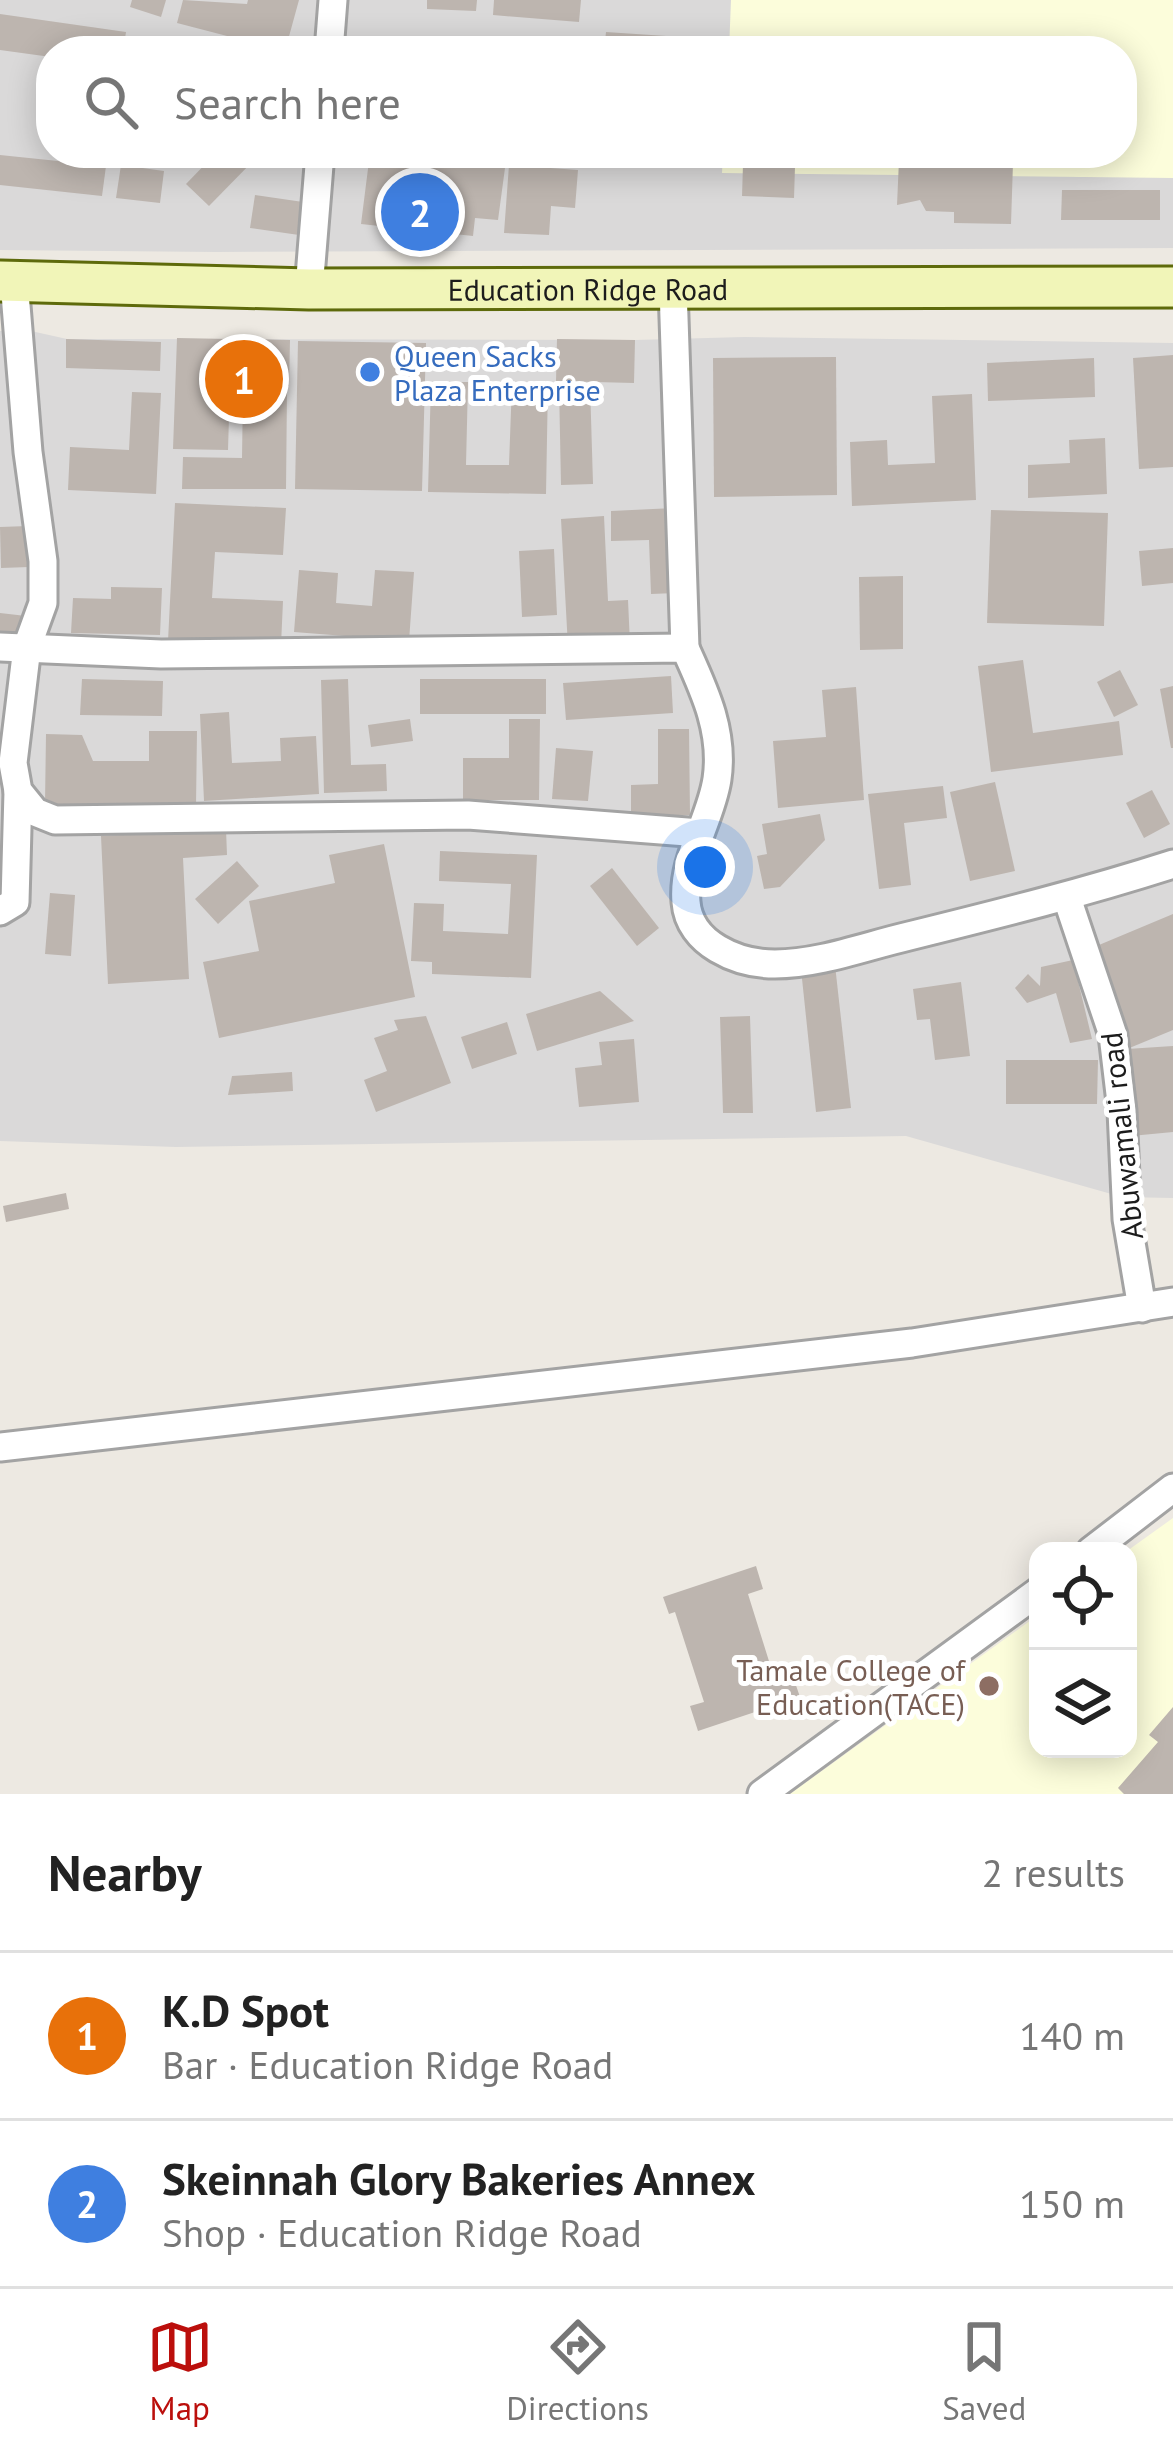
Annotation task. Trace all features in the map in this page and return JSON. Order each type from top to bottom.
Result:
[{"type":"main road","name":"Education Ridge Road","points":[[7,281],[309,289],[1173,287]]},
{"type":"street","points":[[330,36],[333,0]]},
{"type":"street","points":[[309,289],[319,168]]},
{"type":"street","points":[[0,911],[15,902],[14,647],[43,603],[43,561],[7,281]]},
{"type":"street","points":[[673,288],[685,648],[716,721],[717,778],[689,869],[686,903],[692,927],[721,952],[773,964],[1067,898],[1173,864]]},
{"type":"street","points":[[14,647],[161,654],[685,648]]},
{"type":"street","points":[[18,791],[34,812],[55,820],[468,815],[700,833]]},
{"type":"street","name":"Abuwamali road","points":[[1067,898],[1114,1035],[1127,1220],[1142,1307]]},
{"type":"street","points":[[0,1448],[912,1343],[1173,1302]]},
{"type":"street","points":[[1103,1542],[1173,1488]]},
{"type":"street","points":[[762,1794],[1029,1599]]},
{"type":"shaded area","points":[[0,0],[1173,0],[1173,248],[0,250]]},
{"type":"shaded area","points":[[731,0],[1173,0],[1173,178],[722,173],[722,168],[1137,168],[1137,36],[730,36]]},
{"type":"shaded area","points":[[0,331],[31,331],[67,339],[744,337],[1173,343],[1173,1198],[1122,1197],[906,1136],[176,1147],[0,1141]]},
{"type":"shaded area","name":"Tamale College of Education(TACE)","points":[[1173,1518],[1173,1794],[790,1794],[1029,1621],[1029,1758],[1137,1758],[1137,1544]]},
{"type":"building","points":[[132,0],[166,0],[161,17],[130,7]]},
{"type":"building","points":[[183,0],[247,4],[248,0],[299,0],[289,36],[227,36],[177,23]]},
{"type":"building","points":[[427,0],[477,0],[476,11],[427,9]]},
{"type":"building","points":[[494,0],[581,0],[579,22],[493,15]]},
{"type":"building","points":[[0,14],[126,32],[125,36],[36,36],[36,55],[0,50]]},
{"type":"building","points":[[606,32],[666,36],[606,36]]},
{"type":"building","points":[[0,155],[36,159],[36,168],[106,168],[102,196],[0,185]]},
{"type":"building","points":[[121,168],[164,171],[160,203],[116,198]]},
{"type":"building","points":[[201,168],[246,168],[209,206],[186,184]]},
{"type":"building","points":[[368,168],[505,168],[498,220],[475,218],[473,236],[361,224]]},
{"type":"building","points":[[509,168],[578,170],[575,208],[551,206],[549,235],[504,233]]},
{"type":"building","points":[[743,168],[795,168],[794,198],[742,196]]},
{"type":"building","points":[[899,168],[1013,168],[1011,224],[954,223],[954,212],[926,211],[920,200],[897,205]]},
{"type":"building","points":[[1062,190],[1160,190],[1160,220],[1061,220]]},
{"type":"building","points":[[255,195],[303,202],[299,235],[250,228]]},
{"type":"building","points":[[177,338],[290,340],[289,386],[230,384],[228,450],[173,449]]},
{"type":"building","points":[[66,339],[161,342],[160,371],[66,368]]},
{"type":"building","points":[[557,339],[635,340],[634,383],[556,381]]},
{"type":"building","points":[[298,341],[426,343],[422,491],[295,489]]},
{"type":"building","points":[[1173,355],[1173,467],[1139,469],[1133,358]]},
{"type":"building","points":[[836,357],[837,495],[714,497],[713,358]]},
{"type":"building","points":[[1094,358],[1095,397],[988,401],[987,363]]},
{"type":"building","points":[[431,382],[468,382],[466,465],[509,465],[512,383],[548,383],[546,494],[428,492]]},
{"type":"building","points":[[590,384],[593,484],[561,485],[559,385]]},
{"type":"building","points":[[243,391],[287,391],[286,489],[182,489],[183,457],[242,458]]},
{"type":"building","points":[[132,392],[161,393],[156,494],[68,490],[70,447],[129,450]]},
{"type":"building","points":[[972,394],[976,500],[852,506],[850,442],[887,440],[888,465],[935,463],[932,396]]},
{"type":"building","points":[[1105,438],[1107,494],[1028,498],[1028,465],[1070,463],[1069,440]]},
{"type":"building","points":[[175,503],[286,508],[283,555],[215,552],[212,598],[283,601],[281,645],[168,641]]},
{"type":"building","points":[[674,508],[676,593],[651,594],[649,540],[611,541],[611,511]]},
{"type":"building","points":[[991,510],[1108,513],[1104,626],[987,623]]},
{"type":"building","points":[[604,516],[608,601],[628,600],[630,644],[568,647],[561,519]]},
{"type":"building","points":[[28,526],[29,567],[1,568],[0,527]]},
{"type":"building","points":[[1173,548],[1173,583],[1142,586],[1139,551]]},
{"type":"building","points":[[554,549],[557,615],[522,617],[519,551]]},
{"type":"building","points":[[299,570],[338,573],[336,603],[372,606],[375,570],[414,572],[409,641],[294,632]]},
{"type":"building","points":[[903,576],[903,649],[860,650],[859,577]]},
{"type":"building","points":[[111,587],[162,588],[160,635],[71,633],[73,598],[111,599]]},
{"type":"building","points":[[0,613],[26,616],[23,641],[0,638]]},
{"type":"building","points":[[1023,660],[1033,733],[1119,721],[1123,755],[991,772],[978,666]]},
{"type":"building","points":[[1120,670],[1138,705],[1114,717],[1097,682]]},
{"type":"building","points":[[671,676],[673,713],[566,720],[563,683]]},
{"type":"building","points":[[82,679],[163,681],[162,716],[80,715]]},
{"type":"building","points":[[348,679],[351,765],[386,764],[387,791],[324,793],[321,680]]},
{"type":"building","points":[[420,679],[546,679],[546,714],[420,714]]},
{"type":"building","points":[[1173,686],[1173,748],[1171,748],[1160,689]]},
{"type":"building","points":[[856,687],[864,800],[778,808],[773,741],[826,737],[822,690]]},
{"type":"building","points":[[229,712],[232,763],[281,761],[280,738],[316,736],[319,794],[204,801],[200,714]]},
{"type":"building","points":[[410,719],[413,741],[371,747],[368,725]]},
{"type":"building","points":[[509,719],[540,719],[539,800],[463,800],[463,758],[509,758]]},
{"type":"building","points":[[658,729],[689,729],[690,815],[631,817],[631,785],[658,784]]},
{"type":"building","points":[[149,731],[197,731],[196,806],[45,804],[46,734],[82,735],[93,761],[149,761]]},
{"type":"building","points":[[556,748],[593,751],[588,801],[552,799]]},
{"type":"building","points":[[995,782],[1015,871],[970,881],[950,792]]},
{"type":"building","points":[[943,786],[947,818],[904,823],[911,885],[879,889],[868,794]]},
{"type":"building","points":[[1152,790],[1170,824],[1144,838],[1126,803]]},
{"type":"building","points":[[820,814],[825,840],[780,887],[764,889],[757,856],[767,854],[762,824]]},
{"type":"building","points":[[226,829],[227,855],[183,858],[189,979],[108,984],[101,836]]},
{"type":"building","points":[[384,844],[415,997],[219,1038],[203,962],[259,951],[249,901],[335,883],[329,855]]},
{"type":"building","points":[[440,851],[537,855],[531,978],[432,974],[432,962],[411,961],[414,903],[444,904],[443,931],[508,934],[511,884],[439,881]]},
{"type":"building","points":[[237,861],[259,886],[218,924],[195,899]]},
{"type":"building","points":[[612,868],[659,928],[637,946],[590,886]]},
{"type":"building","points":[[50,893],[75,895],[71,956],[45,954]]},
{"type":"building","points":[[1173,914],[1173,1030],[1127,1049],[1173,1046],[1173,1132],[1131,1136],[1087,950]]},
{"type":"building","points":[[1073,960],[1092,1039],[1070,1043],[1056,993],[1027,1003],[1015,988],[1028,974],[1040,986],[1041,967]]},
{"type":"building","points":[[835,965],[851,1108],[816,1112],[801,969]]},
{"type":"building","points":[[961,982],[970,1056],[935,1060],[930,1019],[917,1020],[913,989]]},
{"type":"building","points":[[600,991],[634,1021],[537,1051],[526,1014]]},
{"type":"building","points":[[426,1016],[451,1083],[376,1112],[364,1080],[387,1071],[374,1038],[398,1030],[394,1020]]},
{"type":"building","points":[[750,1016],[753,1113],[723,1113],[720,1017]]},
{"type":"building","points":[[507,1022],[517,1054],[472,1069],[461,1037]]},
{"type":"building","points":[[634,1039],[639,1102],[579,1107],[575,1068],[602,1065],[599,1042]]},
{"type":"building","points":[[1006,1060],[1098,1060],[1097,1104],[1006,1104]]},
{"type":"building","points":[[292,1072],[293,1091],[228,1095],[232,1076]]},
{"type":"building","points":[[66,1193],[69,1209],[6,1222],[3,1206]]},
{"type":"building","points":[[756,1566],[763,1589],[748,1594],[773,1674],[790,1668],[800,1697],[698,1731],[690,1706],[704,1702],[675,1612],[669,1614],[663,1597]]},
{"type":"building","points":[[1173,1707],[1173,1794],[1124,1794],[1118,1788],[1158,1742],[1149,1735]]},
{"type":"place","name":"Skeinnah Glory Bakeries Annex","points":[[420,212]]},
{"type":"place","name":"Queen Sacks Plaza Enterprise","points":[[370,372]]},
{"type":"place","name":"K.D Spot","points":[[244,379]]},
{"type":"place","name":"Tamale College of Education(TACE)","points":[[989,1686]]}]
